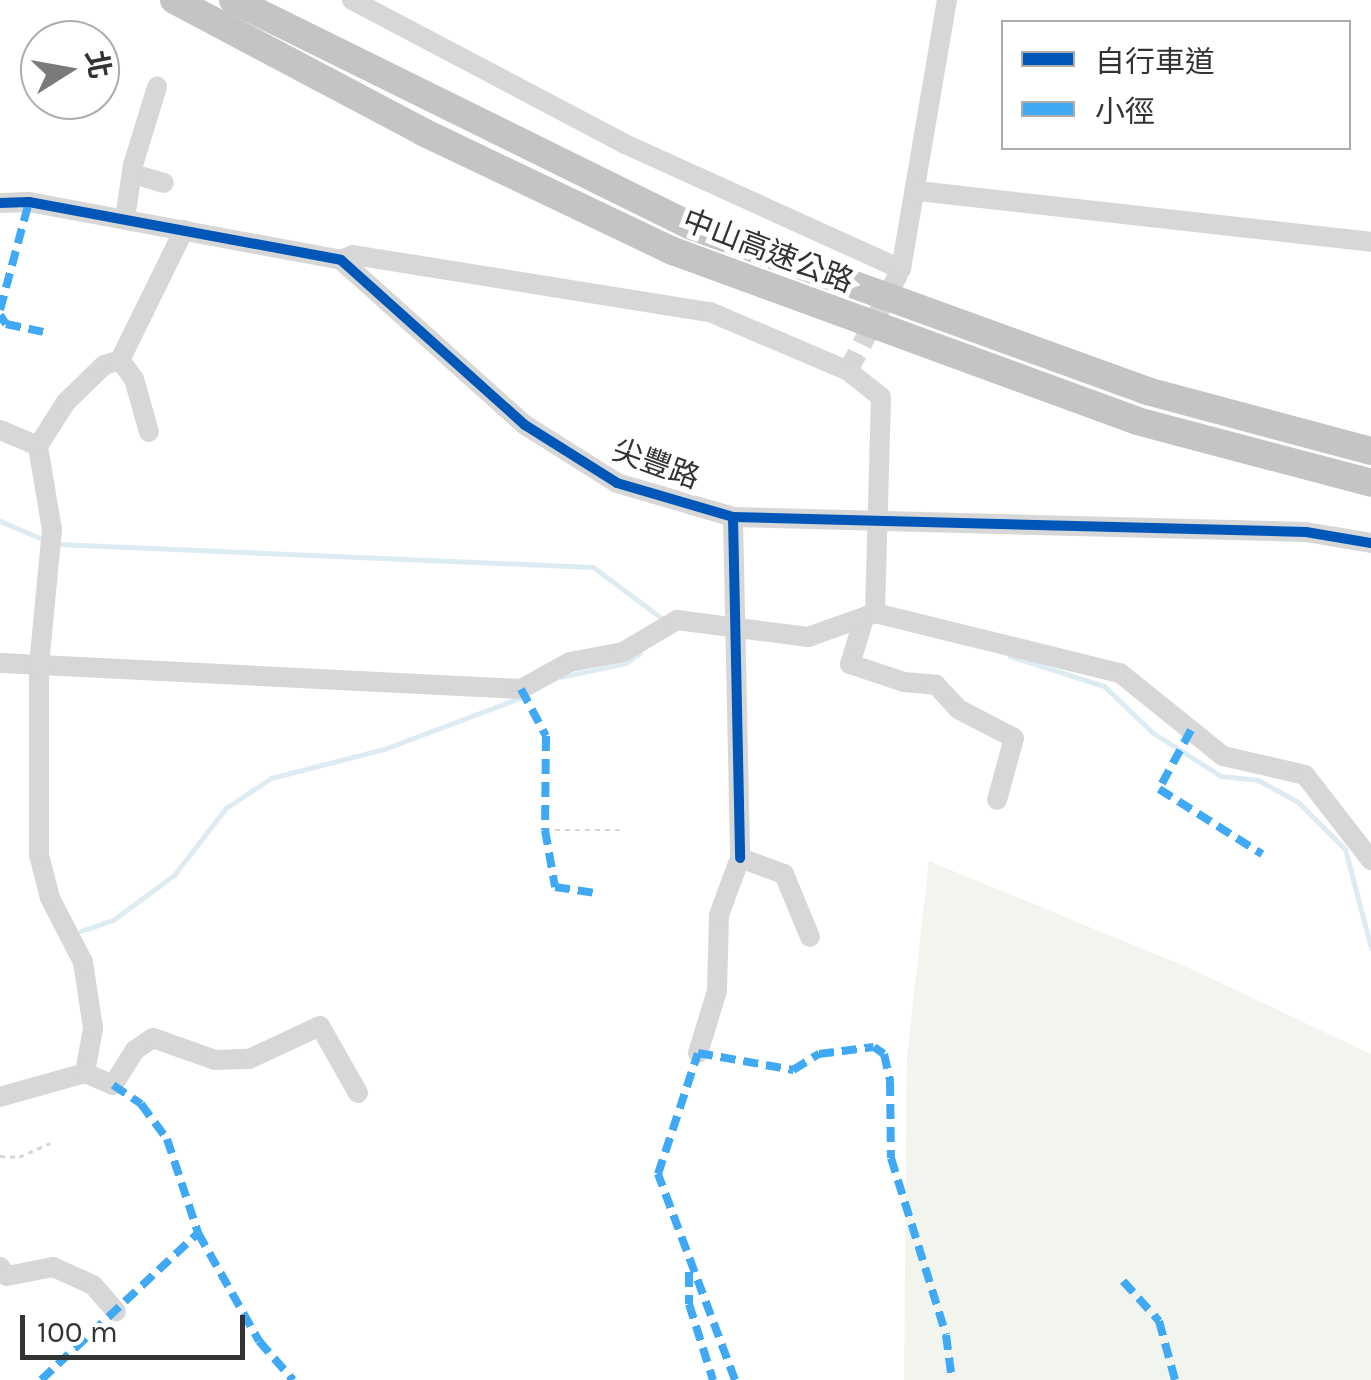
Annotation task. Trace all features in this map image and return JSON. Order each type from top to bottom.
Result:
[{"type":"highway","name":"中山高速公路","points":[[174,0],[423,132],[673,250],[1137,421],[1371,484]]},
{"type":"highway","name":"中山高速公路","points":[[233,0],[689,225],[1147,391],[1371,450]]},
{"type":"street","points":[[352,0],[625,144],[901,269],[918,190],[947,0]]},
{"type":"street","points":[[125,218],[157,87]]},
{"type":"street","points":[[133,174],[164,183]]},
{"type":"street","points":[[918,190],[1371,242]]},
{"type":"street","points":[[0,203],[125,218],[341,260],[354,254],[710,312],[848,370],[881,397],[879,526],[869,617],[850,664],[936,685],[958,710],[1014,738],[997,800]]},
{"type":"street","points":[[85,1073],[92,1028],[83,962],[50,898],[40,855],[39,665],[52,530],[38,446],[66,402],[104,365],[120,360],[184,230]]},
{"type":"street","name":"尖豐路","points":[[341,260],[526,425],[617,483],[733,517],[879,526],[1306,532],[1371,543]]},
{"type":"street","points":[[120,360],[134,379],[149,432]]},
{"type":"street","points":[[0,430],[38,446]]},
{"type":"street","points":[[698,1052],[717,991],[720,914],[740,858],[733,638],[739,580],[733,517]]},
{"type":"street","points":[[0,662],[520,688],[570,662],[622,652],[670,623],[733,638],[808,637],[869,617],[1120,672],[1223,756],[1305,775],[1371,860]]},
{"type":"street","points":[[740,858],[784,874],[810,937]]},
{"type":"street","points":[[0,1098],[85,1073],[112,1085],[136,1050],[154,1038],[174,1040],[215,1060],[249,1059],[295,1032],[320,1026],[358,1093]]},
{"type":"street","points":[[0,1267],[7,1276],[54,1267],[93,1285],[116,1311]]},
{"type":"path","points":[[545,830],[622,830]]},
{"type":"path","points":[[0,1156],[18,1157],[50,1142]]},
{"type":"shaded area","points":[[929,861],[1191,969],[1371,1054],[1371,1380],[904,1380],[907,1056]]},
{"type":"waterway","points":[[0,521],[47,541]]},
{"type":"waterway","points":[[58,544],[593,567],[664,620]]},
{"type":"waterway","points":[[561,677],[626,663],[640,653]]},
{"type":"waterway","points":[[1010,656],[1104,686],[1153,733],[1221,776],[1258,780],[1298,802],[1345,849],[1371,948]]},
{"type":"waterway","points":[[81,931],[113,920],[174,875],[226,808],[271,778],[384,749],[520,698]]},
{"type":"tunnel","points":[[848,371],[901,269]]},
{"type":"marked path","points":[[0,310],[29,202]]},
{"type":"marked path","points":[[0,315],[6,324],[43,332]]},
{"type":"marked path","points":[[521,689],[546,736],[545,830],[555,887],[595,893]]},
{"type":"marked path","points":[[1191,730],[1159,789],[1262,854]]},
{"type":"marked path","points":[[735,1380],[658,1174],[698,1053],[793,1070],[819,1054],[874,1047],[884,1054],[890,1081],[891,1158],[946,1335],[952,1380]]},
{"type":"marked path","points":[[113,1085],[141,1104],[167,1139],[198,1233],[259,1341],[293,1380]]},
{"type":"marked path","points":[[41,1380],[198,1233]]},
{"type":"marked path","points":[[689,1272],[689,1304],[713,1380]]},
{"type":"marked path","points":[[1123,1281],[1159,1321],[1175,1380]]},
{"type":"cycle path","points":[[0,203],[29,202],[341,260],[525,425],[617,483],[733,517],[1306,532],[1371,543]]},
{"type":"cycle path","points":[[733,517],[740,858]]}]
